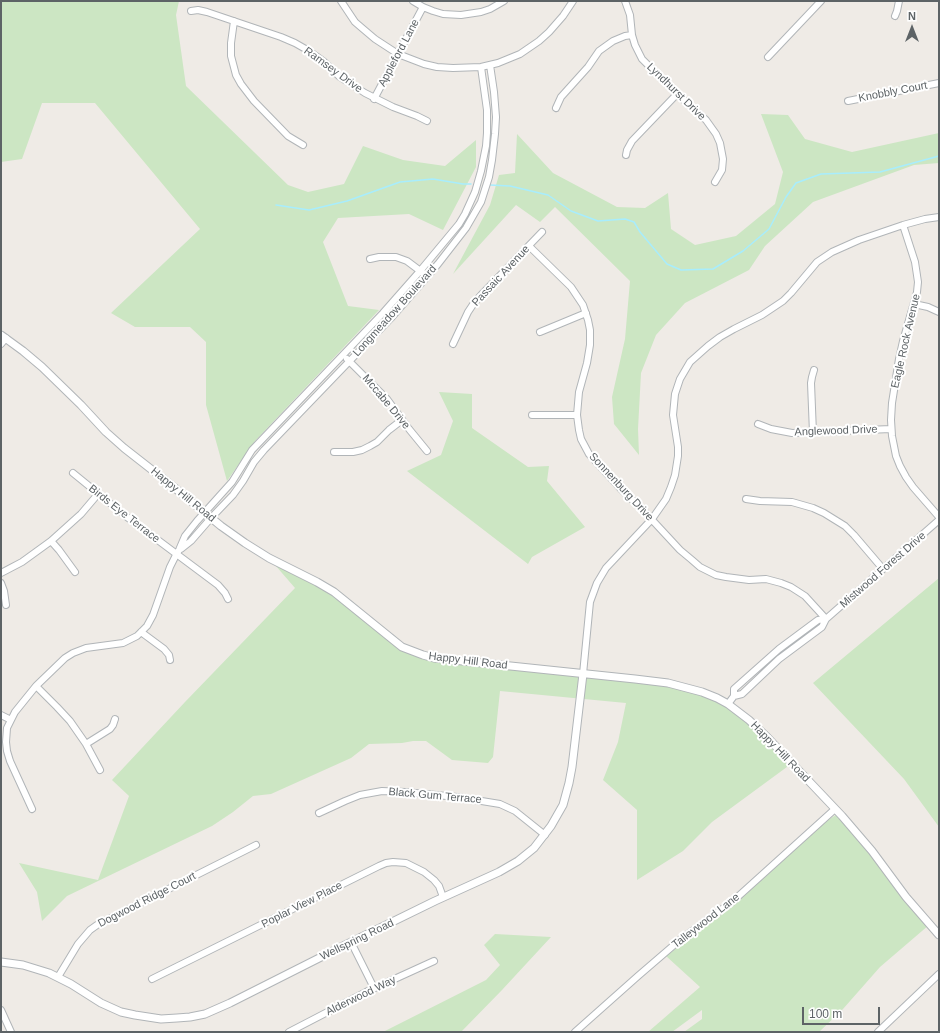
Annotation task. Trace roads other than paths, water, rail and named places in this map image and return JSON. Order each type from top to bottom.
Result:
[{"type":"street","points":[[341,1],[355,22],[375,39],[398,54],[424,64],[452,68],[481,67],[490,65],[509,59],[530,48],[556,24],[573,1]]},
{"type":"street","points":[[413,1],[423,7],[443,14],[461,15],[481,12],[504,1]]},
{"type":"street","name":"Lyndhurst Drive","points":[[625,1],[630,15],[632,35],[642,59],[706,120],[716,134],[720,143],[723,164],[719,176],[715,182]]},
{"type":"street","points":[[768,57],[821,1]]},
{"type":"street","points":[[895,16],[898,11],[899,1]]},
{"type":"street","name":"Appleford Lane","points":[[374,99],[423,7]]},
{"type":"street","name":"Ramsey Drive","points":[[191,11],[198,10],[207,12],[280,36],[309,51],[353,86],[374,99],[427,121]]},
{"type":"street","points":[[234,21],[231,56],[236,75],[241,84],[254,101],[288,136],[303,145]]},
{"type":"street","points":[[556,108],[561,97],[588,68],[599,51],[613,41],[632,35]]},
{"type":"street","name":"Longmeadow Boulevard","points":[[178,551],[191,541],[233,495],[254,462],[264,450],[391,318],[466,228],[481,202],[487,185],[492,160],[496,126],[494,92],[490,65]]},
{"type":"street","name":"Longmeadow Boulevard","points":[[141,632],[147,626],[153,615],[170,567],[186,536],[204,512],[232,482],[252,450],[383,313],[459,224],[478,184],[484,159],[487,133],[487,110],[481,67]]},
{"type":"street","name":"Knobbly Court","points":[[848,101],[939,83]]},
{"type":"street","points":[[626,155],[632,142],[677,94]]},
{"type":"street","points":[[583,674],[590,602],[596,583],[606,568],[652,520],[666,499],[675,475],[678,447],[673,415],[675,394],[680,379],[690,362],[720,337],[762,315],[783,301],[823,257],[840,248],[903,225],[925,219],[939,218]]},
{"type":"street","name":"Eagle Rock Avenue","points":[[903,225],[915,262],[918,282],[917,292],[899,358],[892,403],[891,429],[896,456],[903,472],[939,517]]},
{"type":"street","name":"Passaic Avenue","points":[[453,344],[468,312],[474,303],[542,232]]},
{"type":"street","name":"Sonnenburg Drive","points":[[529,246],[571,287],[586,313],[590,330],[590,345],[579,392],[577,415],[581,439],[589,454],[621,490],[692,560],[707,571],[716,575],[731,578],[749,580],[766,579],[781,583],[805,596],[826,619]]},
{"type":"street","points":[[370,259],[380,257],[396,257],[407,261],[427,276]]},
{"type":"street","points":[[914,304],[928,307],[939,312]]},
{"type":"street","points":[[540,332],[586,313]]},
{"type":"street","name":"Happy Hill Road","points":[[3,339],[23,351],[82,405],[106,432],[124,448],[211,518],[236,537],[263,554],[334,592],[397,643],[412,652],[434,658],[668,683],[702,692],[728,704],[749,720],[767,737],[835,808],[906,897],[939,935]]},
{"type":"street","name":"Mccabe Drive","points":[[343,355],[387,400],[427,451]]},
{"type":"street","points":[[813,433],[811,383],[814,370]]},
{"type":"street","points":[[532,415],[577,415]]},
{"type":"street","points":[[334,452],[353,452],[362,450],[377,442],[402,420]]},
{"type":"street","name":"Anglewood Drive","points":[[758,424],[782,432],[792,433],[891,429]]},
{"type":"street","name":"Birds Eye Terrace","points":[[73,473],[163,544],[178,551],[218,585],[228,599]]},
{"type":"street","points":[[1,573],[22,562],[51,542],[81,514],[98,494]]},
{"type":"street","points":[[746,499],[792,502],[824,513],[840,523],[854,535],[883,569]]},
{"type":"street","name":"Mistwood Forest Drive","points":[[728,704],[734,696],[734,689],[780,649],[818,620],[826,619],[939,520]]},
{"type":"street","points":[[51,542],[59,550],[75,572]]},
{"type":"street","points":[[1,583],[6,605]]},
{"type":"street","points":[[32,808],[7,751],[7,728],[15,712],[36,686],[65,658],[73,653],[86,648],[122,643],[137,636],[141,632],[164,648],[169,655],[170,660]]},
{"type":"street","name":"Wellspring Road","points":[[1,962],[35,968],[58,977],[101,1003],[121,1012],[148,1018],[161,1019],[190,1017],[205,1014],[230,1003],[443,897],[499,872],[526,854],[545,835],[563,805],[570,783],[583,674]]},
{"type":"street","points":[[36,686],[70,721],[86,744],[100,770]]},
{"type":"street","points":[[1,715],[11,720]]},
{"type":"street","points":[[86,744],[110,729],[115,719]]},
{"type":"street","name":"Black Gum Terrace","points":[[319,813],[345,800],[360,795],[382,791],[405,792],[464,798],[500,804],[516,811],[545,835]]},
{"type":"street","name":"Talleywood Lane","points":[[575,1032],[681,939],[732,902],[835,808]]},
{"type":"street","name":"Dogwood Ridge Court","points":[[58,977],[86,933],[97,925],[256,845]]},
{"type":"street","name":"Poplar View Place","points":[[152,979],[386,863],[406,863],[424,872],[439,886],[443,897]]},
{"type":"street","points":[[351,942],[374,988]]},
{"type":"street","name":"Alderwood Way","points":[[289,1032],[374,988],[434,961]]},
{"type":"street","points":[[878,1032],[939,974]]},
{"type":"street","points":[[1,1010],[11,1032]]},
{"type":"waterway","points":[[490,185],[510,186],[548,195],[571,211],[598,221],[625,219],[634,222],[640,232],[667,264],[681,270],[713,269],[743,251],[769,229],[786,197],[796,183],[821,174],[880,172],[939,156]]},
{"type":"waterway","points":[[276,205],[309,210],[347,201],[400,182],[433,179],[471,184]]}]
